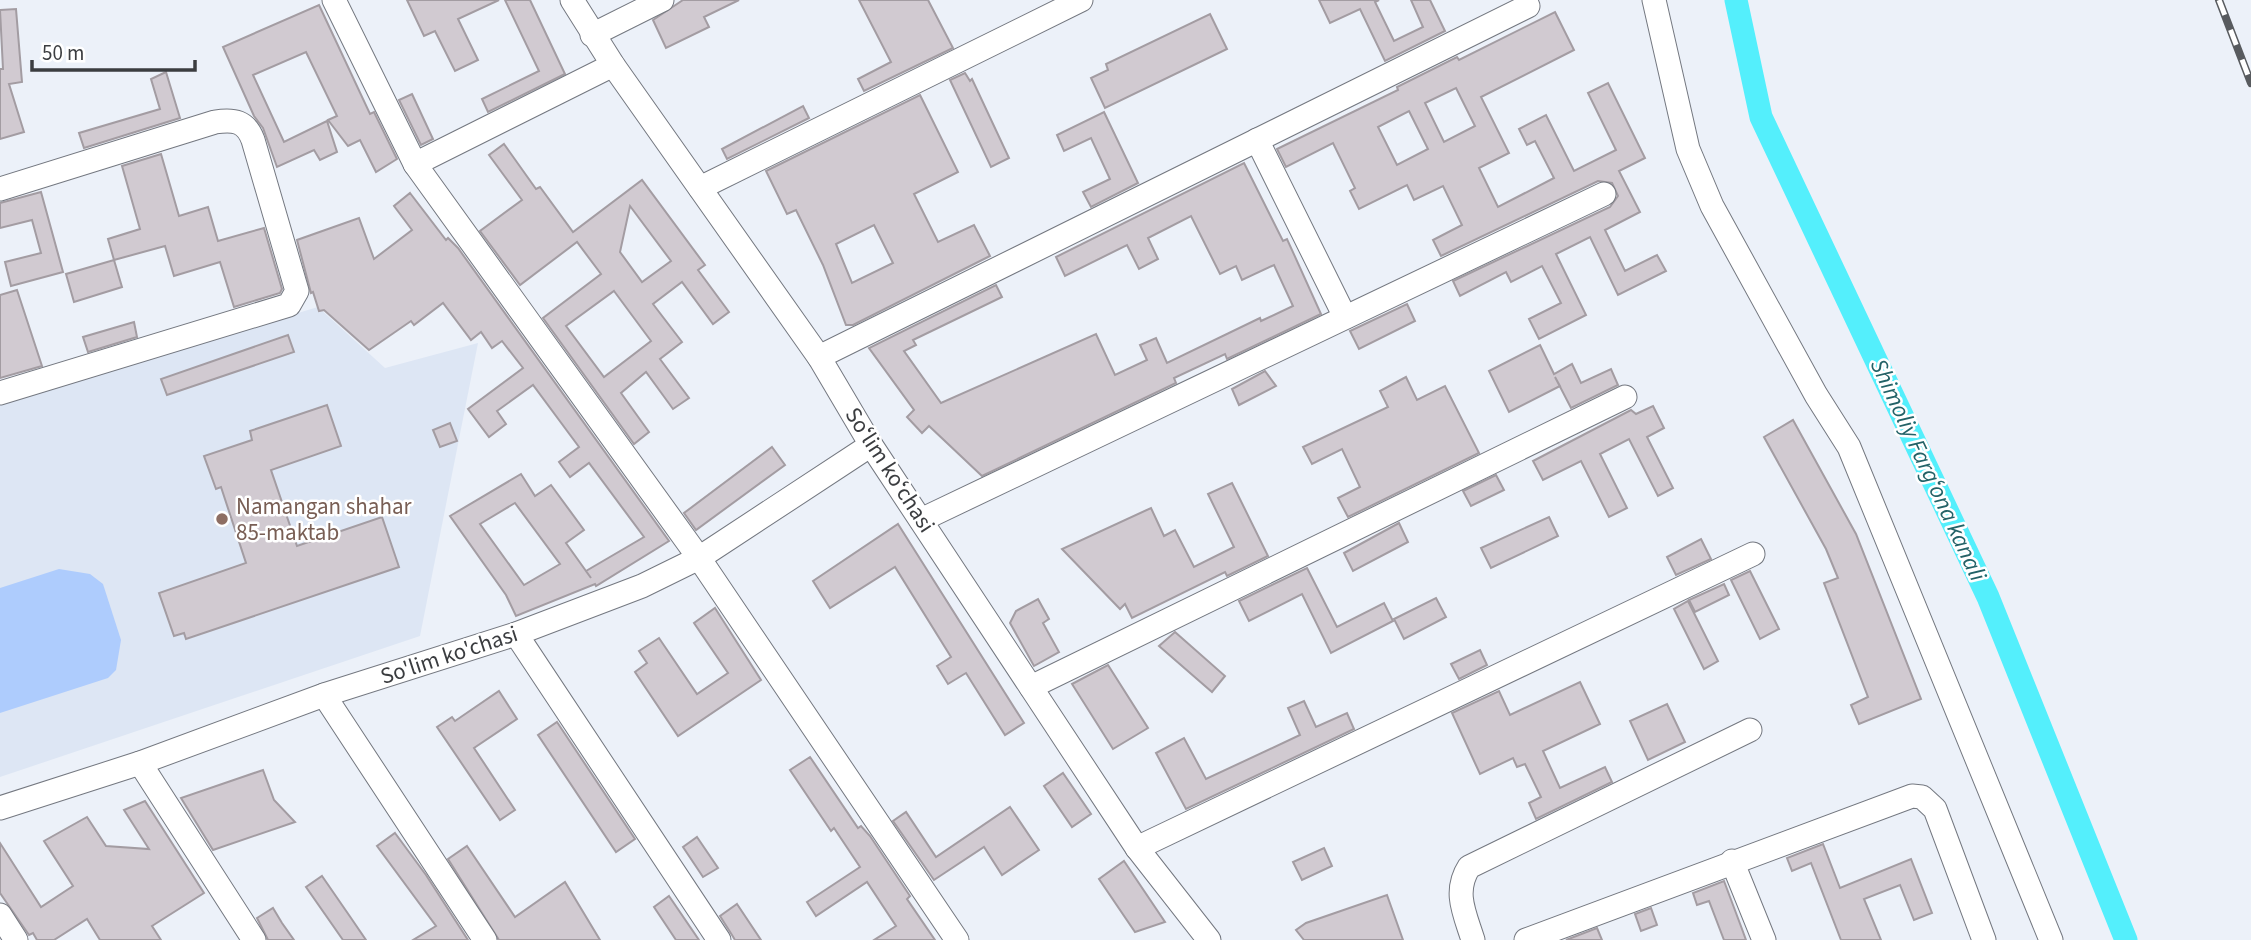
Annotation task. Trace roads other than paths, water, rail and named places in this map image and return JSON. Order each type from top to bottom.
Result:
[{"type":"street","points":[[334,0],[415,164],[699,558],[957,940]]},
{"type":"street","name":"Soʻlim koʻchasi","points":[[572,0],[592,35],[819,357],[871,445],[1137,848],[1209,940]]},
{"type":"street","points":[[592,35],[662,0]]},
{"type":"street","points":[[700,188],[1081,0]]},
{"type":"street","points":[[1654,0],[1693,160],[1719,218],[1816,395],[1849,447],[2051,940]]},
{"type":"street","points":[[819,357],[1528,6]]},
{"type":"street","points":[[415,164],[613,65]]},
{"type":"street","points":[[0,189],[215,122],[233,119],[249,130],[253,140],[297,291],[289,305],[0,393]]},
{"type":"street","points":[[1257,140],[1345,317]]},
{"type":"street","points":[[921,520],[1604,194]]},
{"type":"street","points":[[1031,687],[1625,397]]},
{"type":"street","name":"So'lim ko'chasi","points":[[0,808],[140,762],[324,695],[516,634],[642,586],[699,558],[871,445]]},
{"type":"street","points":[[1137,848],[1753,554]]},
{"type":"street","points":[[516,634],[719,940]]},
{"type":"street","points":[[324,695],[485,940]]},
{"type":"street","points":[[1474,940],[1460,900],[1463,876],[1469,867],[1750,730]]},
{"type":"street","points":[[140,762],[254,940]]},
{"type":"street","points":[[1526,940],[1566,933],[1732,861],[1912,796],[1922,797],[1936,809],[1984,940]]},
{"type":"street","points":[[1732,861],[1763,940]]},
{"type":"street","points":[[0,915],[16,940]]},
{"type":"waterway","name":"Shimoliy Fargʻona kanali","points":[[1736,0],[1761,117],[1988,597],[2126,940]]},
{"type":"railway","points":[[2219,0],[2251,83]]},
{"type":"place","name":"Namangan shahar 85-maktab","points":[[222,519]]}]
